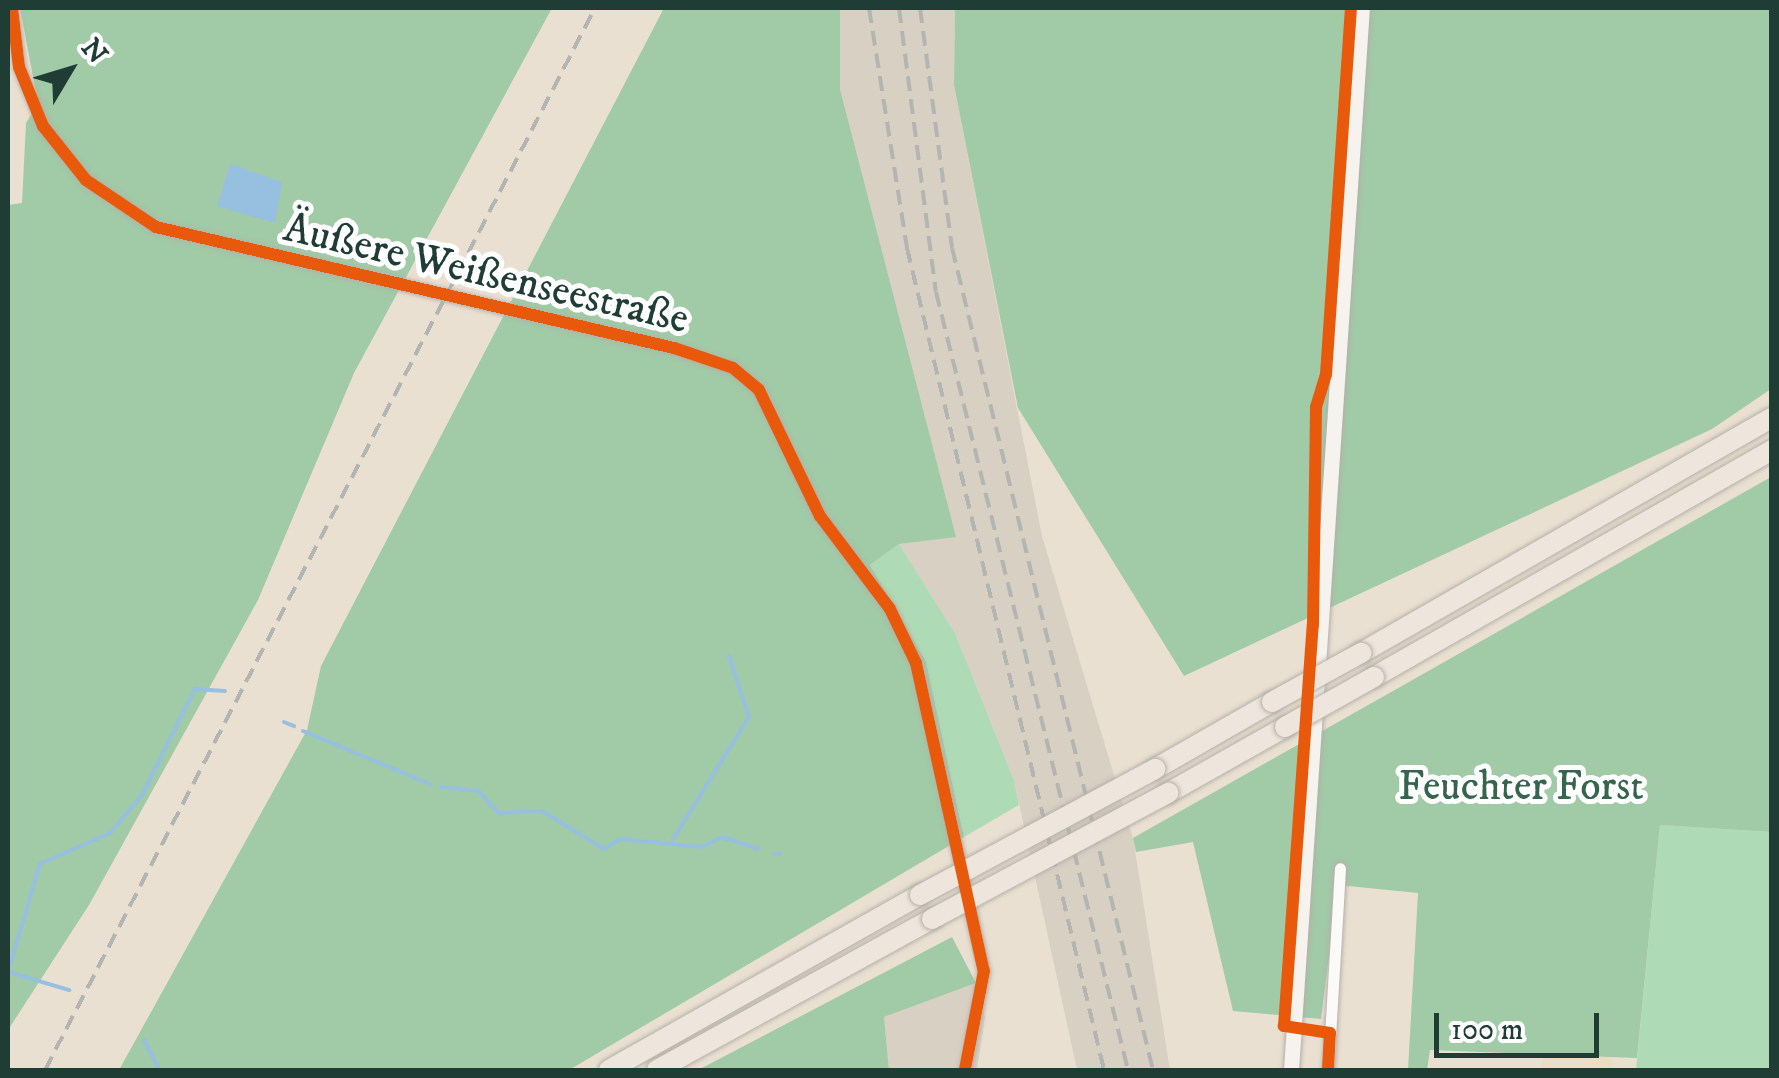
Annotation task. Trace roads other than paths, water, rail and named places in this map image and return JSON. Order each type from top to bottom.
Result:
[{"type":"highway","points":[[609,1070],[920,895],[1155,769],[1772,418]]},
{"type":"highway","points":[[657,1070],[1168,793],[1772,450]]},
{"type":"main road","points":[[1291,1070],[1322,655],[1362,8]]},
{"type":"street","name":"Äußere Weißenseestraße","points":[[12,8],[20,67],[43,126],[86,180],[156,227],[674,348],[732,368],[759,390],[820,516],[890,609],[916,663],[984,971],[965,1070]]},
{"type":"street","points":[[1328,1070],[1340,868]]},
{"type":"water","points":[[230,164],[282,182],[275,223],[217,206]]},
{"type":"waterway","points":[[673,839],[749,717],[729,656]]},
{"type":"waterway","points":[[8,972],[40,864],[110,833],[142,795],[195,689],[225,691]]},
{"type":"waterway","points":[[284,722],[294,726]]},
{"type":"waterway","points":[[303,731],[430,784]]},
{"type":"waterway","points":[[441,787],[478,791],[499,813],[542,811],[604,849],[620,839],[701,847],[722,837],[758,849]]},
{"type":"waterway","points":[[774,853],[780,854]]},
{"type":"waterway","points":[[8,972],[69,990]]},
{"type":"waterway","points":[[144,1040],[159,1070]]},
{"type":"railway","points":[[45,1070],[595,8]]},
{"type":"railway","points":[[869,8],[907,248],[1104,1070]]},
{"type":"railway","points":[[899,8],[936,292],[1128,1070]]},
{"type":"railway","points":[[920,8],[952,248],[1153,1070]]},
{"type":"park label","name":"Feuchter Forst","points":[[1521,787]]}]
